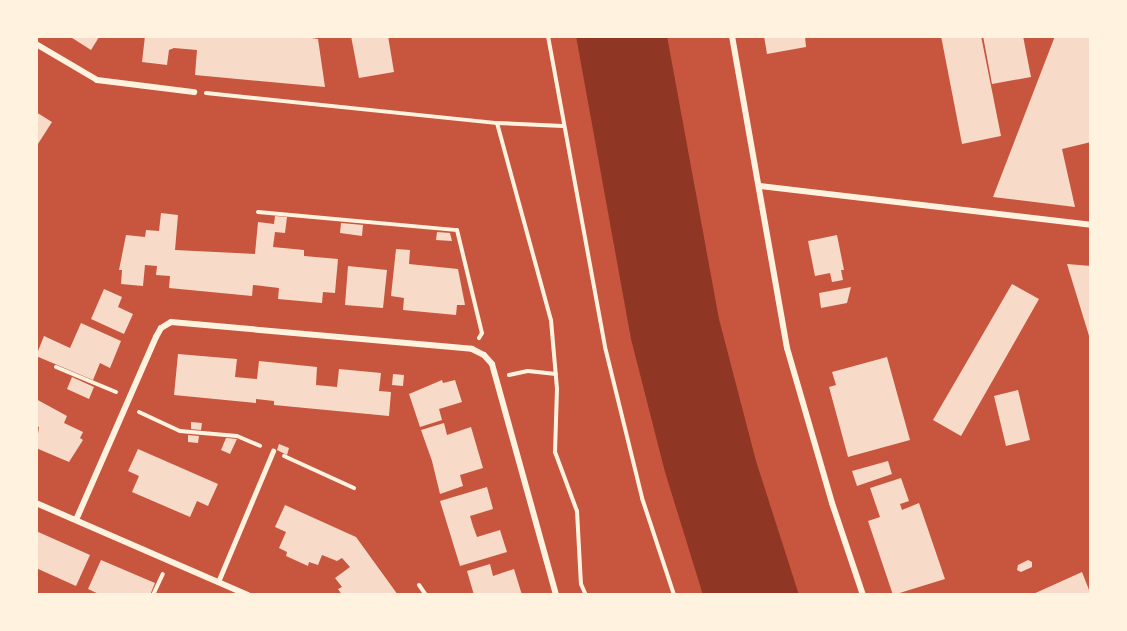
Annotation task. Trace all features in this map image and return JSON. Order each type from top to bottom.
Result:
[{"type":"street","points":[[732,36],[787,348],[832,503],[863,595]]},
{"type":"street","points":[[36,44],[96,80],[194,92]]},
{"type":"street","points":[[760,186],[1091,225]]},
{"type":"street","points":[[76,520],[161,328],[171,322],[472,349],[484,354],[492,364],[556,595]]},
{"type":"street","points":[[36,502],[248,595]]},
{"type":"lane","points":[[218,582],[273,451]]},
{"type":"path","points":[[548,36],[606,351],[642,498],[674,595]]},
{"type":"path","points":[[194,92],[497,123],[563,126]]},
{"type":"path","points":[[497,123],[551,320],[556,374],[555,452],[577,511],[581,584],[586,595]]},
{"type":"path","points":[[258,212],[457,230],[482,333],[472,349]]},
{"type":"path","points":[[56,367],[129,398]]},
{"type":"path","points":[[495,379],[528,371],[556,374]]},
{"type":"path","points":[[125,406],[180,431],[237,436],[354,488]]},
{"type":"path","points":[[153,595],[169,560]]},
{"type":"path","points":[[419,585],[426,595]]},
{"type":"shaded area","points":[[576,36],[667,36],[719,319],[756,461],[799,595],[703,595],[665,472],[631,339]]},
{"type":"building","points":[[69,36],[97,36],[99,37],[91,50]]},
{"type":"building","points":[[145,36],[299,36],[318,39],[325,87],[195,75],[197,50],[174,48],[169,50],[167,65],[142,62]]},
{"type":"building","points":[[351,36],[388,36],[394,72],[359,78]]},
{"type":"building","points":[[764,36],[805,36],[806,47],[767,54]]},
{"type":"building","points":[[941,36],[981,36],[1001,136],[962,144]]},
{"type":"building","points":[[983,36],[1023,36],[1031,77],[992,84]]},
{"type":"building","points":[[1055,36],[1091,36],[1091,142],[1062,149],[1075,207],[993,197]]},
{"type":"building","points":[[36,112],[52,122],[36,147]]},
{"type":"building","points":[[161,213],[178,215],[175,250],[255,254],[258,222],[274,224],[275,216],[287,217],[285,233],[275,232],[273,247],[304,250],[304,256],[338,259],[335,293],[323,292],[322,303],[278,299],[279,288],[253,285],[252,296],[169,288],[170,276],[156,275],[157,266],[145,265],[143,286],[121,284],[122,270],[119,270],[126,235],[145,237],[146,230],[159,231]]},
{"type":"building","points":[[341,223],[363,225],[362,236],[340,233]]},
{"type":"building","points":[[437,232],[450,233],[452,241],[436,240]]},
{"type":"building","points":[[837,235],[844,270],[841,270],[843,280],[832,282],[830,273],[815,276],[808,241]]},
{"type":"building","points":[[396,249],[410,250],[409,264],[458,269],[465,305],[457,305],[456,315],[403,310],[404,298],[391,296]]},
{"type":"building","points":[[1067,264],[1091,266],[1090,339]]},
{"type":"building","points":[[348,266],[387,270],[383,308],[345,305]]},
{"type":"building","points":[[1012,284],[1039,299],[961,436],[933,420]]},
{"type":"building","points":[[851,287],[847,303],[821,308],[819,293]]},
{"type":"building","points":[[104,289],[122,297],[118,307],[133,314],[124,334],[91,319]]},
{"type":"building","points":[[81,323],[121,341],[110,368],[100,363],[93,380],[36,356],[44,336],[70,348]]},
{"type":"building","points":[[178,354],[237,359],[235,377],[257,379],[259,361],[317,367],[316,385],[337,387],[339,369],[381,373],[379,391],[391,392],[389,416],[274,405],[274,401],[256,399],[256,403],[174,395]]},
{"type":"building","points":[[887,357],[910,440],[848,457],[829,387],[836,385],[832,372]]},
{"type":"building","points":[[393,374],[404,375],[403,386],[392,385]]},
{"type":"building","points":[[72,377],[94,387],[89,399],[67,389]]},
{"type":"building","points":[[442,380],[443,383],[455,380],[462,402],[439,409],[442,420],[420,427],[409,394]]},
{"type":"building","points":[[1018,390],[1030,440],[1006,446],[994,396]]},
{"type":"building","points":[[36,399],[67,416],[64,423],[83,432],[80,438],[83,440],[69,462],[36,448],[39,427],[36,426]]},
{"type":"building","points":[[191,422],[202,423],[201,430],[191,429]]},
{"type":"building","points":[[444,423],[447,435],[471,427],[483,468],[460,475],[463,486],[440,494],[421,430]]},
{"type":"building","points":[[188,435],[199,436],[198,443],[188,442]]},
{"type":"building","points":[[226,438],[237,439],[230,454],[221,450]]},
{"type":"building","points":[[279,444],[289,448],[287,455],[277,450]]},
{"type":"building","points":[[138,449],[218,484],[208,506],[197,501],[190,517],[132,492],[139,476],[128,471]]},
{"type":"building","points":[[888,461],[892,474],[857,486],[852,471]]},
{"type":"building","points":[[901,478],[909,501],[900,504],[902,510],[919,503],[945,579],[893,595],[868,521],[880,517],[870,488]]},
{"type":"building","points":[[487,487],[493,509],[470,516],[473,526],[477,537],[500,530],[507,552],[460,566],[440,501]]},
{"type":"building","points":[[285,505],[356,537],[398,595],[342,595],[338,589],[342,587],[335,578],[350,567],[342,558],[337,561],[322,555],[318,565],[309,562],[308,566],[286,556],[287,552],[279,548],[286,532],[275,527]]},
{"type":"building","points":[[36,531],[90,555],[76,586],[36,568]]},
{"type":"building","points":[[101,560],[155,583],[150,595],[101,595],[88,589]]},
{"type":"building","points":[[1028,560],[1032,562],[1032,567],[1021,572],[1017,570],[1018,565]]},
{"type":"building","points":[[490,564],[493,576],[514,569],[522,595],[474,595],[467,571]]},
{"type":"building","points":[[1082,572],[1091,595],[1031,595]]}]
